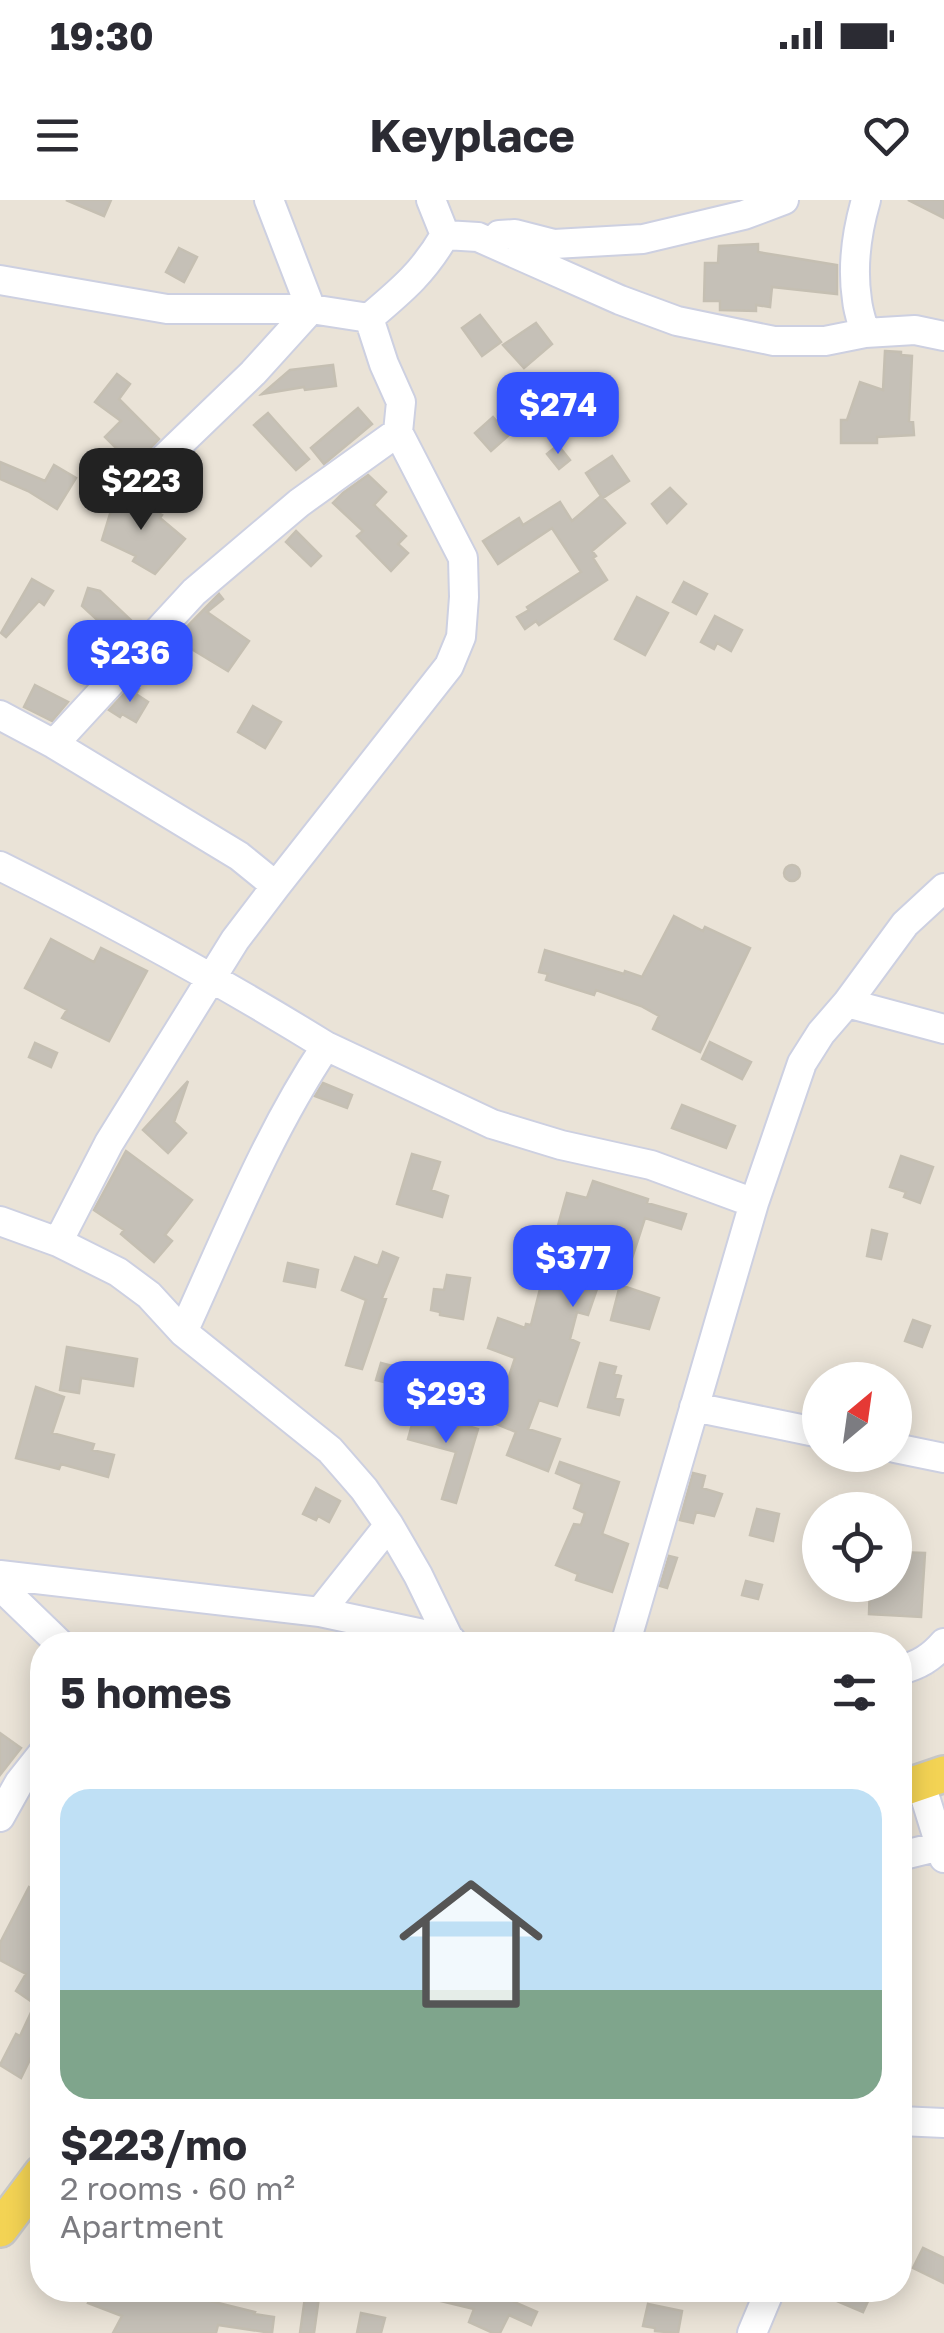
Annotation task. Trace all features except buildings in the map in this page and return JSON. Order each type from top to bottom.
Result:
[{"type":"main road","points":[[0,2229],[30,2189]]},
{"type":"street","points":[[269,200],[311,309]]},
{"type":"street","points":[[431,200],[445,235]]},
{"type":"street","points":[[445,235],[515,234],[554,244],[643,239],[744,216],[784,200]]},
{"type":"street","points":[[865,332],[856,300],[858,228],[866,200]]},
{"type":"street","points":[[0,280],[167,309],[311,309],[369,318],[414,280],[445,235]]},
{"type":"street","points":[[478,237],[677,321],[774,341],[826,341],[865,332],[915,330],[944,336]]},
{"type":"street","points":[[148,473],[253,373],[311,309]]},
{"type":"street","points":[[58,1242],[109,1143],[210,979],[276,886],[449,666],[461,637],[463,558],[398,432],[400,402],[369,318]]},
{"type":"street","points":[[54,744],[194,592],[299,503],[398,432]]},
{"type":"street","points":[[0,715],[239,856],[276,886]]},
{"type":"street","points":[[0,866],[271,1012],[326,1046],[492,1124],[561,1145],[651,1165],[754,1204]]},
{"type":"street","points":[[628,1632],[754,1204],[802,1063],[904,924],[944,888]]},
{"type":"street","points":[[847,1004],[944,1029]]},
{"type":"street","points":[[183,1332],[259,1166],[326,1046]]},
{"type":"street","points":[[0,1220],[58,1242],[118,1272],[148,1295],[183,1332],[330,1450],[389,1525],[446,1632]]},
{"type":"street","points":[[694,1407],[802,1429]]},
{"type":"street","points":[[912,1451],[944,1458]]},
{"type":"street","points":[[320,1612],[389,1525]]},
{"type":"street","points":[[0,1575],[320,1612],[405,1632]]},
{"type":"street","points":[[0,1586],[48,1632]]},
{"type":"street","points":[[912,1667],[941,1652]]},
{"type":"street","points":[[0,1817],[30,1769]]},
{"type":"street","points":[[912,1854],[943,1849],[922,1782]]},
{"type":"street","points":[[912,2122],[944,2123]]},
{"type":"street","points":[[752,2333],[765,2302]]}]
